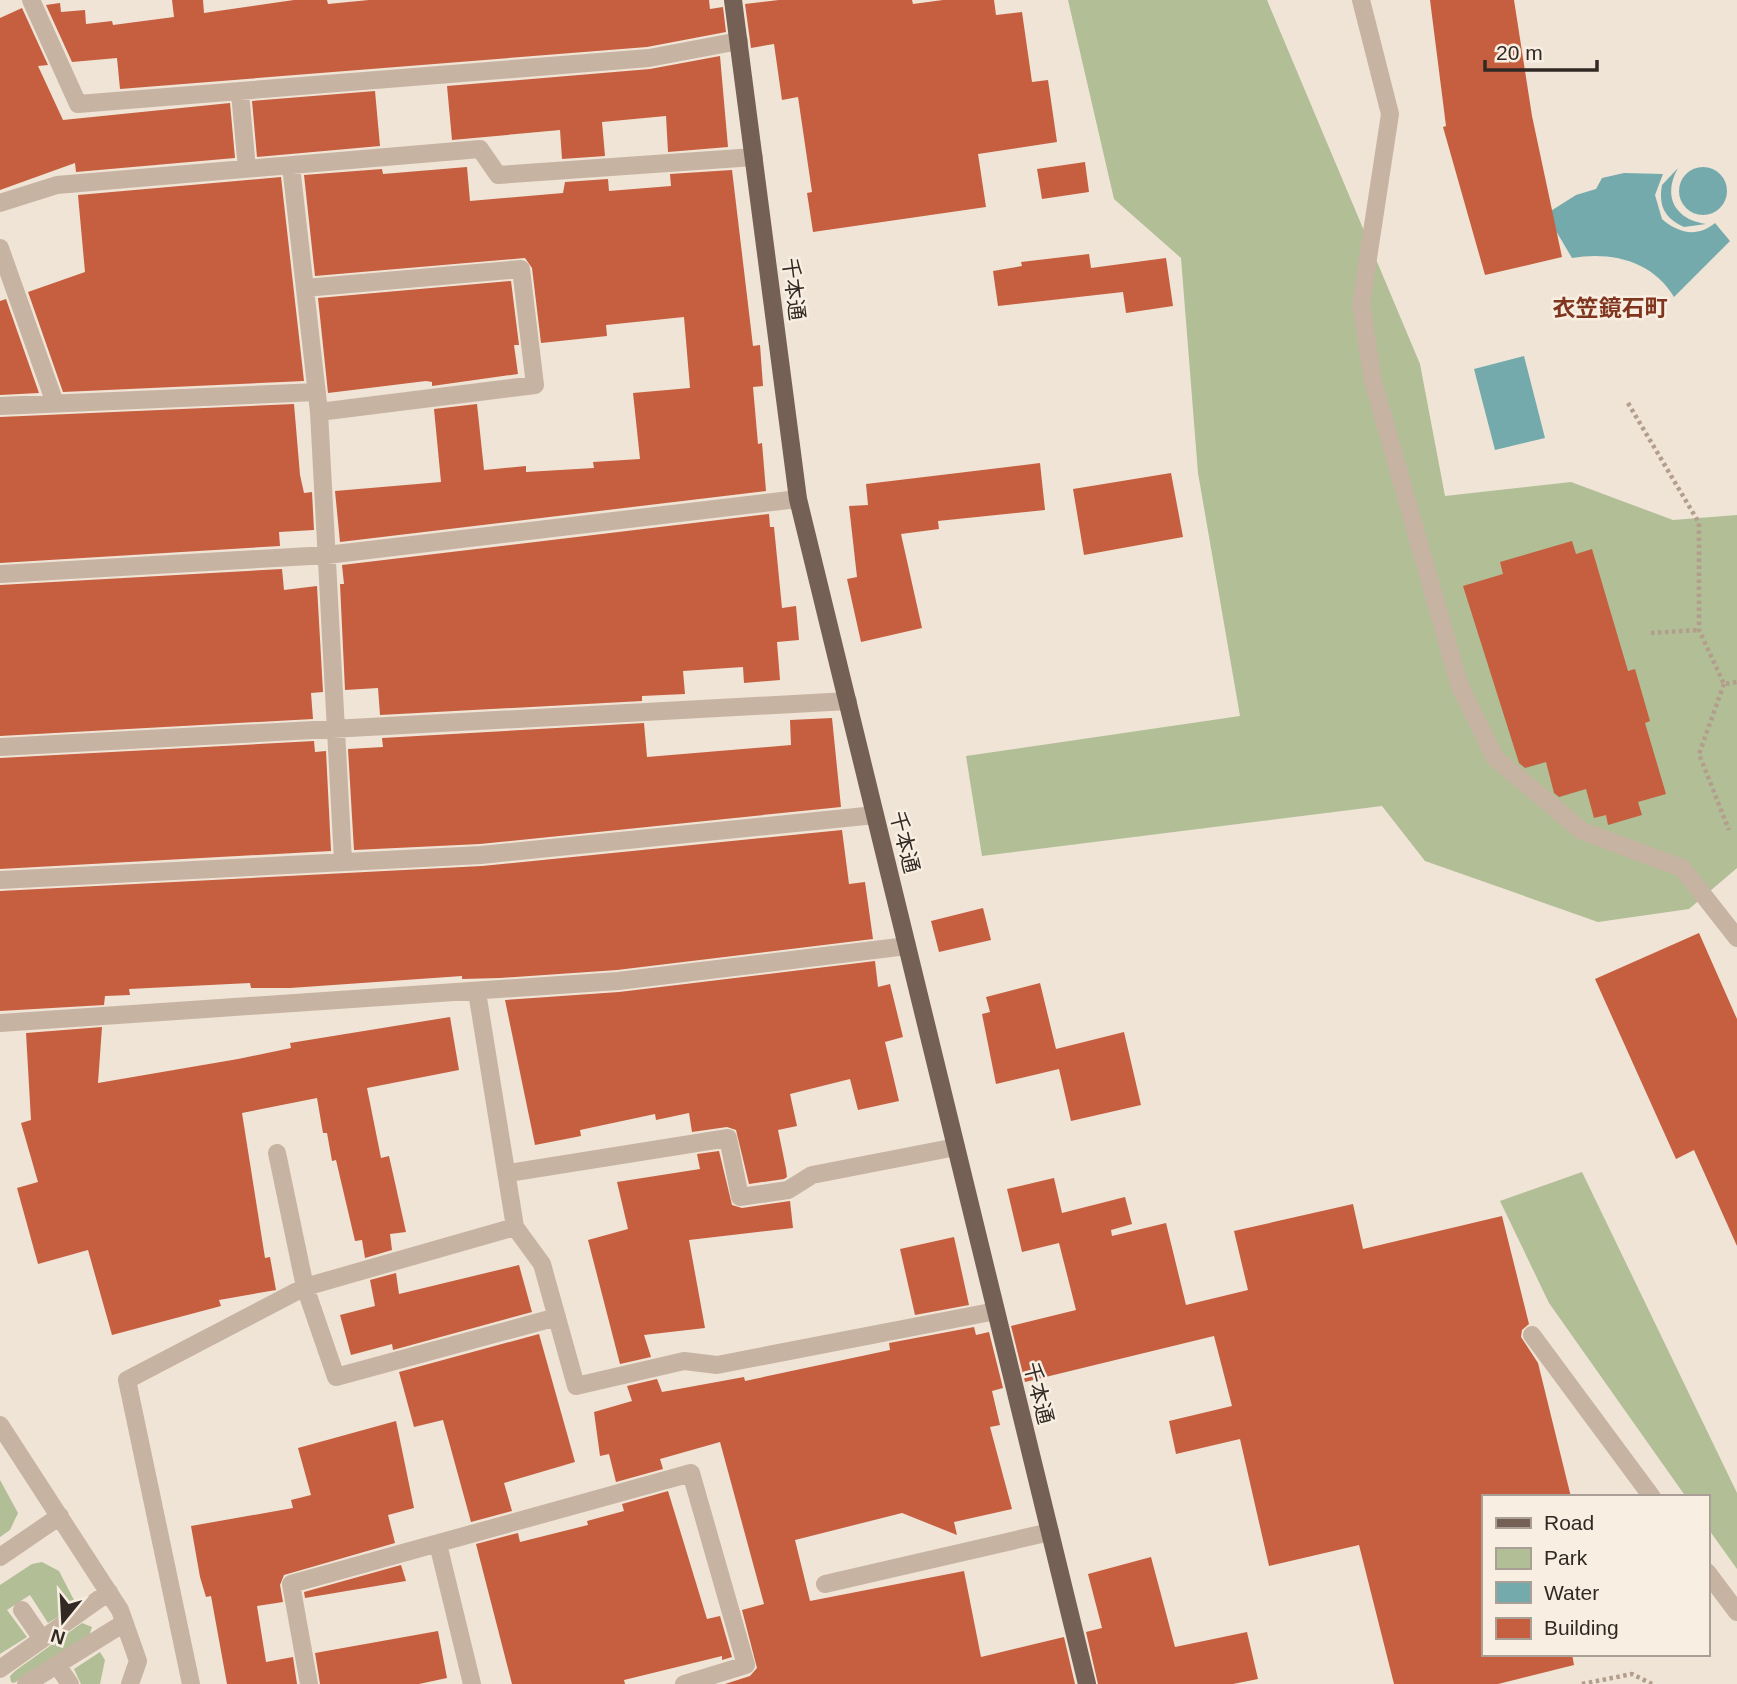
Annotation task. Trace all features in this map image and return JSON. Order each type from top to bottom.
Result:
[{"type":"main road","name":"千本通","points":[[733,0],[798,499],[1087,1684]]},
{"type":"street","points":[[31,0],[78,104],[649,58],[739,41]]},
{"type":"street","points":[[1361,0],[1390,114],[1361,304],[1373,381],[1459,684],[1495,758],[1582,831],[1682,868],[1737,937]]},
{"type":"street","points":[[240,93],[247,169]]},
{"type":"street","points":[[0,203],[57,185],[480,149],[498,175],[754,157]]},
{"type":"street","points":[[291,166],[319,412],[343,861]]},
{"type":"street","points":[[0,248],[55,403]]},
{"type":"street","points":[[305,288],[522,269],[535,385],[319,412]]},
{"type":"street","points":[[0,406],[317,392]]},
{"type":"street","points":[[0,574],[327,555],[798,499]]},
{"type":"street","points":[[0,747],[848,701]]},
{"type":"street","points":[[0,880],[481,855],[875,815]]},
{"type":"street","points":[[0,1023],[618,981],[907,946]]},
{"type":"street","points":[[477,992],[515,1227],[542,1264],[576,1386],[684,1361],[718,1365],[996,1311]]},
{"type":"street","points":[[508,1172],[728,1138],[740,1197],[788,1190],[811,1175],[956,1147]]},
{"type":"street","points":[[277,1153],[304,1287],[336,1377],[557,1317]]},
{"type":"street","points":[[191,1684],[127,1380],[304,1287],[515,1227]]},
{"type":"street","points":[[1532,1335],[1651,1495]]},
{"type":"street","points":[[0,1425],[108,1592],[124,1623],[138,1661],[130,1684]]},
{"type":"street","points":[[309,1684],[291,1584],[691,1473],[746,1665],[684,1684]]},
{"type":"street","points":[[0,1557],[60,1516]]},
{"type":"street","points":[[825,1584],[1050,1532]]},
{"type":"street","points":[[438,1544],[472,1684]]},
{"type":"street","points":[[1709,1575],[1737,1612]]},
{"type":"street","points":[[0,1669],[108,1592]]},
{"type":"street","points":[[22,1610],[42,1639]]},
{"type":"street","points":[[26,1684],[124,1623]]},
{"type":"street","points":[[57,1665],[69,1684]]},
{"type":"path","points":[[1628,403],[1699,523],[1699,630],[1724,684],[1699,754],[1729,830]]},
{"type":"path","points":[[1651,633],[1699,630]]},
{"type":"path","points":[[1724,684],[1737,682]]},
{"type":"path","points":[[1582,1684],[1633,1674],[1651,1684]]},
{"type":"green space","points":[[1068,0],[1267,0],[1420,364],[1445,496],[1571,482],[1673,520],[1737,515],[1737,868],[1689,909],[1598,922],[1425,861],[1382,806],[982,856],[966,756],[1240,716],[1198,473],[1181,258],[1114,199]]},
{"type":"green space","points":[[1582,1172],[1737,1493],[1737,1569],[1709,1530],[1709,1495],[1685,1495],[1549,1303],[1500,1201]]},
{"type":"green space","points":[[0,1480],[18,1513],[10,1530],[0,1537]]},
{"type":"green space","points":[[42,1562],[59,1571],[77,1606],[48,1623],[30,1595],[7,1610],[27,1637],[0,1654],[0,1585],[32,1564]]},
{"type":"green space","points":[[82,1623],[92,1627],[89,1636],[14,1683],[11,1682],[10,1676],[15,1671]]},
{"type":"green space","points":[[100,1652],[105,1660],[100,1684],[81,1684],[74,1669]]},
{"type":"water","points":[[1703,167],[1720,174],[1727,191],[1720,208],[1703,215],[1686,208],[1679,191],[1686,174]]},
{"type":"water","points":[[1678,168],[1671,188],[1674,205],[1686,218],[1706,224],[1684,227],[1664,211],[1662,185]]},
{"type":"water","points":[[1624,173],[1663,174],[1655,195],[1662,219],[1674,228],[1688,232],[1701,231],[1715,223],[1730,241],[1674,297],[1655,275],[1630,261],[1601,256],[1572,258],[1546,214],[1576,195],[1596,189],[1602,178]]},
{"type":"water","points":[[1524,356],[1545,438],[1495,450],[1474,369]]},
{"type":"building","points":[[172,0],[203,0],[204,13],[294,0],[327,0],[328,4],[369,0],[709,0],[710,9],[723,7],[726,32],[647,47],[120,89],[117,58],[72,62],[46,5],[60,3],[61,12],[85,10],[86,24],[112,21],[113,25],[174,17]]},
{"type":"building","points":[[779,0],[912,0],[913,4],[943,0],[994,0],[996,15],[1022,12],[1032,82],[1048,80],[1057,142],[978,154],[986,207],[813,232],[807,193],[812,192],[798,97],[782,100],[774,44],[751,48],[745,4]]},
{"type":"building","points":[[1430,0],[1514,0],[1532,116],[1562,257],[1485,275],[1443,127],[1446,126]]},
{"type":"building","points":[[22,8],[48,65],[38,66],[63,120],[230,103],[235,158],[76,172],[75,163],[0,190],[0,18]]},
{"type":"building","points":[[720,56],[728,147],[668,152],[666,116],[602,122],[605,156],[562,159],[560,130],[452,140],[447,86],[650,69]]},
{"type":"building","points":[[375,91],[380,146],[257,157],[252,101]]},
{"type":"building","points":[[1085,162],[1089,192],[1042,199],[1037,169]]},
{"type":"building","points":[[467,167],[470,201],[563,193],[565,182],[608,179],[609,191],[671,186],[670,174],[732,170],[753,346],[760,345],[763,386],[753,387],[758,444],[762,443],[766,491],[340,542],[335,491],[441,482],[434,409],[477,404],[484,470],[526,466],[526,472],[594,468],[593,462],[640,459],[633,393],[690,388],[684,317],[606,325],[607,336],[541,343],[532,268],[525,258],[315,276],[304,175],[382,169],[383,174]]},
{"type":"building","points":[[281,177],[304,381],[63,392],[28,292],[85,272],[78,195]]},
{"type":"building","points":[[1089,254],[1091,268],[1166,258],[1173,306],[1126,313],[1123,292],[998,306],[993,271],[1022,266],[1021,262]]},
{"type":"building","points":[[511,281],[519,345],[514,345],[518,374],[432,386],[432,382],[426,381],[328,393],[318,298]]},
{"type":"building","points":[[6,299],[39,393],[0,395],[0,301]]},
{"type":"building","points":[[294,404],[300,475],[304,493],[312,492],[314,530],[279,532],[280,546],[0,563],[0,417]]},
{"type":"building","points":[[1040,463],[1045,510],[938,521],[939,529],[901,534],[922,628],[861,642],[847,579],[857,577],[849,506],[868,505],[866,484]]},
{"type":"building","points":[[1171,473],[1183,537],[1084,555],[1073,489]]},
{"type":"building","points":[[769,514],[770,527],[774,527],[782,608],[796,606],[799,640],[777,642],[780,680],[744,683],[743,667],[683,671],[685,694],[642,696],[642,701],[380,715],[378,688],[345,690],[340,584],[344,584],[342,565]]},
{"type":"building","points":[[1572,541],[1576,554],[1592,549],[1628,671],[1635,669],[1650,721],[1645,723],[1666,794],[1638,802],[1642,815],[1608,825],[1606,815],[1594,818],[1586,789],[1559,797],[1554,793],[1546,762],[1525,768],[1519,763],[1463,586],[1503,574],[1500,562]]},
{"type":"building","points":[[282,569],[284,590],[317,586],[323,692],[311,693],[313,719],[0,736],[0,585]]},
{"type":"building","points":[[832,718],[841,807],[480,844],[354,850],[348,749],[383,747],[382,738],[644,723],[647,757],[791,745],[790,720]]},
{"type":"building","points":[[314,741],[315,752],[326,751],[331,851],[0,869],[0,758]]},
{"type":"building","points":[[842,830],[849,884],[865,882],[873,939],[617,970],[500,978],[462,979],[462,976],[290,988],[251,988],[250,983],[129,989],[130,995],[105,996],[104,1005],[0,1011],[0,891],[482,866]]},
{"type":"building","points":[[983,908],[991,940],[939,952],[931,921]]},
{"type":"building","points":[[1699,933],[1737,1019],[1737,1246],[1694,1150],[1676,1159],[1595,979]]},
{"type":"building","points":[[875,961],[878,987],[890,984],[903,1037],[885,1042],[899,1101],[858,1110],[850,1079],[790,1094],[797,1126],[778,1130],[787,1177],[784,1179],[749,1184],[736,1130],[727,1127],[692,1132],[689,1113],[656,1120],[655,1114],[580,1130],[581,1136],[535,1145],[505,1000],[619,992]]},
{"type":"building","points":[[1040,983],[1056,1049],[1124,1032],[1141,1105],[1071,1121],[1059,1069],[996,1084],[982,1014],[990,1012],[986,997]]},
{"type":"building","points":[[450,1017],[459,1070],[367,1088],[381,1158],[389,1156],[406,1232],[390,1234],[392,1250],[365,1258],[362,1240],[355,1241],[336,1160],[332,1161],[327,1133],[323,1133],[317,1098],[242,1113],[265,1258],[270,1257],[276,1290],[219,1300],[221,1306],[112,1335],[88,1250],[38,1264],[17,1188],[38,1182],[21,1123],[31,1120],[26,1033],[102,1027],[98,1083],[291,1048],[290,1043]]},
{"type":"building","points":[[719,1151],[732,1205],[742,1208],[790,1201],[793,1228],[689,1240],[705,1328],[644,1335],[651,1357],[620,1364],[588,1240],[628,1229],[617,1182],[700,1169],[697,1154]]},
{"type":"building","points":[[1054,1178],[1062,1213],[1125,1197],[1132,1224],[1111,1230],[1112,1236],[1166,1223],[1186,1305],[1248,1290],[1234,1231],[1353,1204],[1363,1249],[1502,1216],[1529,1324],[1522,1330],[1521,1337],[1538,1363],[1571,1495],[1482,1495],[1482,1656],[1572,1656],[1574,1665],[1498,1684],[1394,1684],[1359,1545],[1269,1566],[1240,1439],[1176,1454],[1169,1421],[1232,1406],[1214,1336],[1025,1382],[1011,1326],[1076,1310],[1059,1243],[1022,1252],[1007,1189]]},
{"type":"building","points":[[954,1237],[969,1305],[915,1315],[900,1249]]},
{"type":"building","points":[[519,1265],[532,1312],[393,1350],[392,1344],[351,1355],[340,1315],[375,1306],[370,1280],[396,1273],[399,1294]]},
{"type":"building","points":[[974,1327],[976,1335],[989,1332],[1003,1388],[992,1391],[1000,1425],[990,1427],[1012,1509],[954,1522],[957,1535],[902,1513],[795,1540],[810,1601],[964,1571],[981,1657],[1064,1637],[1075,1684],[725,1684],[750,1676],[757,1668],[742,1610],[764,1604],[720,1442],[660,1459],[663,1469],[616,1482],[609,1454],[600,1456],[594,1412],[632,1401],[627,1386],[657,1379],[662,1392],[744,1377],[745,1381],[890,1350],[889,1343]]},
{"type":"building","points":[[539,1334],[575,1462],[504,1483],[512,1511],[471,1522],[443,1420],[414,1427],[399,1372]]},
{"type":"building","points":[[396,1421],[414,1508],[388,1515],[395,1543],[284,1575],[280,1585],[283,1602],[257,1606],[266,1662],[293,1657],[297,1684],[227,1684],[211,1596],[206,1597],[200,1577],[191,1526],[293,1508],[291,1500],[311,1495],[298,1448]]},
{"type":"building","points":[[668,1491],[707,1619],[720,1616],[732,1657],[722,1660],[722,1656],[624,1680],[625,1684],[512,1684],[476,1544],[518,1533],[520,1542],[588,1525],[587,1521],[624,1511],[622,1504]]},
{"type":"building","points":[[1151,1557],[1175,1647],[1247,1632],[1258,1679],[1233,1684],[1098,1684],[1086,1632],[1102,1628],[1088,1574]]},
{"type":"building","points":[[401,1565],[406,1581],[305,1598],[304,1592]]},
{"type":"building","points":[[438,1631],[447,1678],[419,1684],[320,1684],[315,1653]]},
{"type":"district","name":"衣笠鏡石町","points":[[1610,308]]}]
